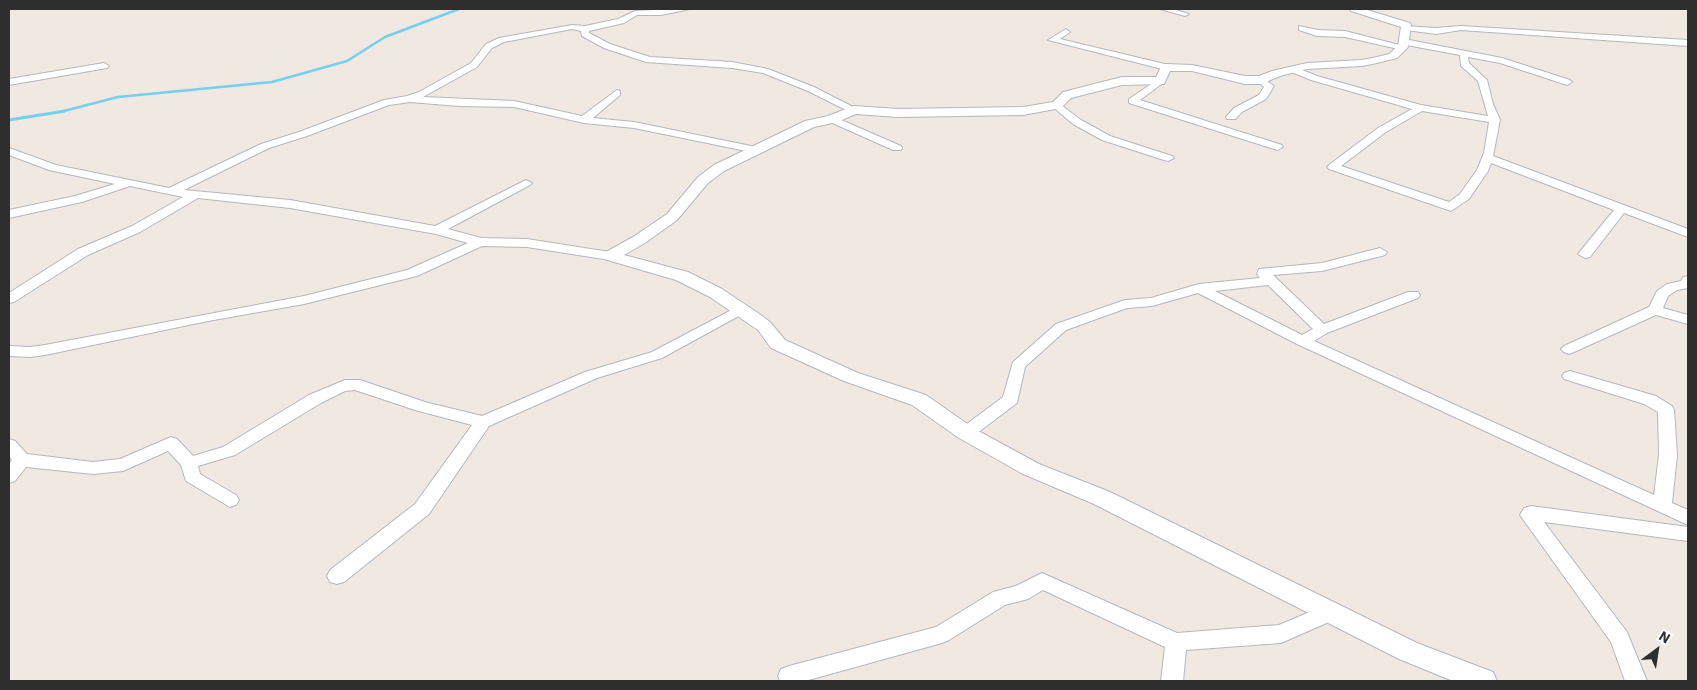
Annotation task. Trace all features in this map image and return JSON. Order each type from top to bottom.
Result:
[{"type":"street","points":[[409,99],[422,94],[474,65],[480,54],[493,43],[572,27],[585,29],[621,21],[635,14],[661,13],[686,9]]},
{"type":"street","points":[[1164,9],[1185,14]]},
{"type":"street","points":[[585,29],[586,34],[607,46],[648,60],[732,65],[765,71],[811,89],[854,110],[898,113],[979,113],[1023,111],[1057,106],[1067,95],[1122,81],[1192,68],[1245,80],[1261,80],[1292,69],[1362,63],[1393,56],[1404,39],[1403,24],[1355,9]]},
{"type":"street","points":[[1302,28],[1317,32],[1404,39],[1464,55],[1525,67],[1567,82]]},
{"type":"street","points":[[1404,39],[1436,30],[1461,28],[1688,43]]},
{"type":"street","points":[[1066,32],[1052,40],[1163,74]]},
{"type":"street","points":[[1420,108],[1382,130],[1333,166],[1451,208],[1465,196],[1472,183],[1482,171],[1487,158],[1495,120],[1488,104],[1482,80],[1464,64],[1464,55]]},
{"type":"street","points":[[9,82],[104,66]]},
{"type":"street","points":[[1292,69],[1314,78],[1420,108],[1495,120]]},
{"type":"street","points":[[1163,74],[1132,101],[1278,147]]},
{"type":"street","points":[[1231,117],[1238,110],[1263,97],[1269,86],[1261,80]]},
{"type":"street","points":[[584,120],[617,94]]},
{"type":"street","points":[[170,192],[265,146],[303,134],[387,102],[409,99],[460,103],[514,104],[584,120],[634,126],[756,150]]},
{"type":"street","points":[[1057,106],[1077,122],[1106,138],[1168,158]]},
{"type":"street","points":[[610,256],[639,240],[672,217],[688,196],[711,173],[810,124],[832,120],[854,110]]},
{"type":"street","points":[[832,120],[897,148]]},
{"type":"street","points":[[9,151],[53,168],[170,192],[323,209],[437,230],[480,242],[527,243],[610,256],[682,276],[716,293],[741,309],[764,326],[778,344],[851,377],[919,400],[966,432],[1030,469],[1102,498],[1408,650],[1483,681]]},
{"type":"street","points":[[1487,158],[1688,233]]},
{"type":"street","points":[[9,214],[78,199],[130,183]]},
{"type":"street","points":[[437,230],[526,184]]},
{"type":"street","points":[[9,300],[82,252],[136,229],[194,195]]},
{"type":"street","points":[[1585,254],[1622,208]]},
{"type":"street","points":[[9,351],[30,352],[45,350],[208,317],[304,300],[412,273],[480,242]]},
{"type":"street","points":[[1322,330],[1264,272],[1322,267],[1380,252]]},
{"type":"street","points":[[1655,310],[1662,294],[1672,287],[1686,284],[1688,280]]},
{"type":"street","points":[[966,432],[1011,399],[1018,365],[1061,327],[1125,304],[1152,302],[1199,288],[1272,281]]},
{"type":"street","points":[[1199,288],[1302,341],[1688,518]]},
{"type":"street","points":[[1302,341],[1322,330],[1413,295]]},
{"type":"street","points":[[337,576],[422,509],[483,422],[591,374],[657,355],[741,309]]},
{"type":"street","points":[[1569,348],[1655,310],[1688,320]]},
{"type":"street","points":[[1570,376],[1650,400],[1666,410],[1668,455],[1662,506]]},
{"type":"street","points":[[189,463],[230,451],[316,399],[345,385],[354,384],[421,406],[483,422]]},
{"type":"street","points":[[9,445],[22,460],[93,468],[123,464],[171,443],[189,463],[192,477],[230,500]]},
{"type":"street","points":[[9,477],[22,460]]},
{"type":"street","points":[[1636,681],[1620,638],[1529,515],[1532,513],[1688,534]]},
{"type":"street","points":[[789,676],[942,634],[1000,598],[1021,593],[1042,581],[1176,642],[1281,634],[1331,612]]},
{"type":"street","points":[[1172,681],[1176,642]]},
{"type":"waterway","points":[[62,111],[118,97],[272,82],[347,61],[385,37],[459,9]]},
{"type":"waterway","points":[[9,120],[62,111]]}]
